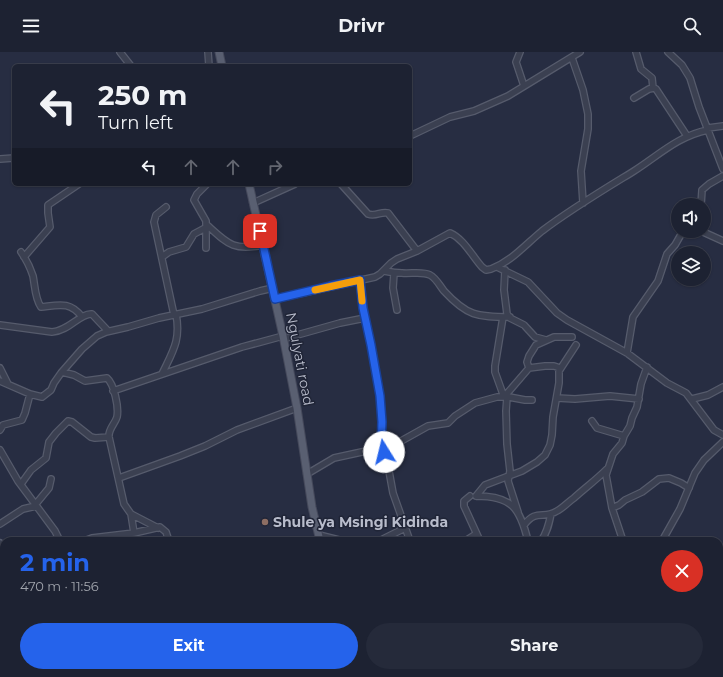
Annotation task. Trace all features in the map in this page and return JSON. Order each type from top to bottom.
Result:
[{"type":"main road","points":[[219,52],[222,64]]},
{"type":"main road","name":"Ngulyati road","points":[[249,186],[283,337],[297,408],[312,507],[319,537]]},
{"type":"street","points":[[120,52],[129,64]]},
{"type":"street","points":[[208,52],[210,64]]},
{"type":"street","points":[[520,52],[516,62],[524,86]]},
{"type":"street","points":[[412,135],[450,117],[474,111],[508,96],[580,52]]},
{"type":"street","points":[[636,52],[641,69],[652,78],[653,88],[656,89],[687,136]]},
{"type":"street","points":[[670,53],[682,65],[690,78],[723,169]]},
{"type":"street","points":[[572,58],[583,90],[588,114],[588,128],[581,171],[583,203]]},
{"type":"street","points":[[634,98],[653,88]]},
{"type":"street","points":[[275,299],[376,277],[397,259],[450,233],[457,237],[486,270],[497,267],[519,252],[554,223],[639,168],[668,147],[687,136],[723,126]]},
{"type":"street","points":[[0,158],[12,158]]},
{"type":"street","points":[[702,198],[702,190],[723,176]]},
{"type":"street","points":[[75,186],[48,205],[50,227],[23,254],[32,274],[41,307],[63,305],[71,307],[82,317]]},
{"type":"street","points":[[205,186],[197,194],[194,200],[204,216],[207,226],[206,248]]},
{"type":"street","points":[[253,203],[291,186]]},
{"type":"street","points":[[343,186],[368,214],[374,216],[383,212],[388,213],[417,250]]},
{"type":"street","points":[[162,374],[178,337],[175,315],[154,222],[155,216],[166,207]]},
{"type":"street","points":[[207,226],[227,243],[238,248],[263,245]]},
{"type":"street","points":[[162,257],[169,252],[186,247],[194,234],[207,226]]},
{"type":"street","points":[[711,236],[723,241]]},
{"type":"street","points":[[627,352],[633,316],[658,281],[667,254],[679,238]]},
{"type":"street","points":[[497,267],[528,282],[558,313],[567,320],[627,352],[667,383],[686,393],[714,430],[723,435]]},
{"type":"street","points":[[505,270],[503,278],[504,300],[510,317]]},
{"type":"street","points":[[384,271],[394,273],[428,274],[432,276],[448,294],[468,312],[475,315],[510,317],[524,325],[535,337],[546,340]]},
{"type":"street","points":[[394,273],[393,288],[397,310]]},
{"type":"street","points":[[360,280],[365,318],[380,396],[382,448],[387,460],[393,493],[408,537]]},
{"type":"street","points":[[0,381],[30,394],[42,397],[51,390],[62,372],[90,341],[108,331],[202,309],[273,288]]},
{"type":"street","points":[[0,325],[52,332],[66,329],[82,317],[92,314],[108,331]]},
{"type":"street","points":[[503,317],[495,372],[505,397],[510,471],[508,481],[527,537]]},
{"type":"street","points":[[113,391],[242,347],[365,318]]},
{"type":"street","points":[[529,368],[527,362],[536,345],[554,337],[572,337]]},
{"type":"street","points":[[518,512],[510,504],[501,499],[476,496],[485,485],[530,468],[545,455],[550,445],[559,383],[558,374],[560,368],[574,350],[576,345]]},
{"type":"street","points":[[505,397],[529,368],[545,366],[560,368]]},
{"type":"street","points":[[622,537],[612,508],[606,476],[613,454],[622,443],[630,426],[647,367]]},
{"type":"street","points":[[0,368],[8,384]]},
{"type":"street","points":[[62,372],[74,375],[85,381],[107,378],[111,383],[117,416],[110,430],[109,437],[124,504],[131,514],[158,528],[163,529],[168,537]]},
{"type":"street","points":[[692,399],[708,395],[723,387]]},
{"type":"street","points":[[0,430],[3,425],[22,420],[30,394]]},
{"type":"street","points":[[557,398],[575,399],[610,396],[639,399]]},
{"type":"street","points":[[307,474],[334,458],[394,445],[428,426],[448,423],[455,416],[475,403],[491,398],[505,397],[532,400]]},
{"type":"street","points":[[119,478],[180,456],[205,446],[236,430],[297,408]]},
{"type":"street","points":[[21,484],[31,470],[46,458],[49,442],[60,428],[68,421],[72,422],[95,438],[109,437]]},
{"type":"street","points":[[592,421],[597,428],[624,436]]},
{"type":"street","points":[[664,537],[680,509],[695,473],[704,460],[723,442]]},
{"type":"street","points":[[0,450],[21,484],[58,537]]},
{"type":"street","points":[[524,525],[528,519],[536,514],[551,514],[564,506],[594,482],[608,468]]},
{"type":"street","points":[[612,508],[642,492],[659,479],[669,478],[689,488]]},
{"type":"street","points":[[0,524],[23,509],[36,505],[49,488],[52,479]]},
{"type":"street","points":[[470,496],[464,501],[464,506],[478,537]]},
{"type":"street","points":[[131,514],[133,533],[131,537]]},
{"type":"street","points":[[543,537],[548,528],[551,514]]},
{"type":"street","points":[[100,537],[158,528]]},
{"type":"street","points":[[387,537],[405,528]]},
{"type":"street","points":[[471,537],[476,534]]},
{"type":"slow traffic","points":[[315,290],[360,280],[362,301]]},
{"type":"place","name":"Shule ya Msingi Kidinda","points":[[265,522]]},
{"type":"route","points":[[260,231],[275,299],[360,280],[363,308],[380,396],[382,422],[381,448],[383,447],[384,452]]}]
